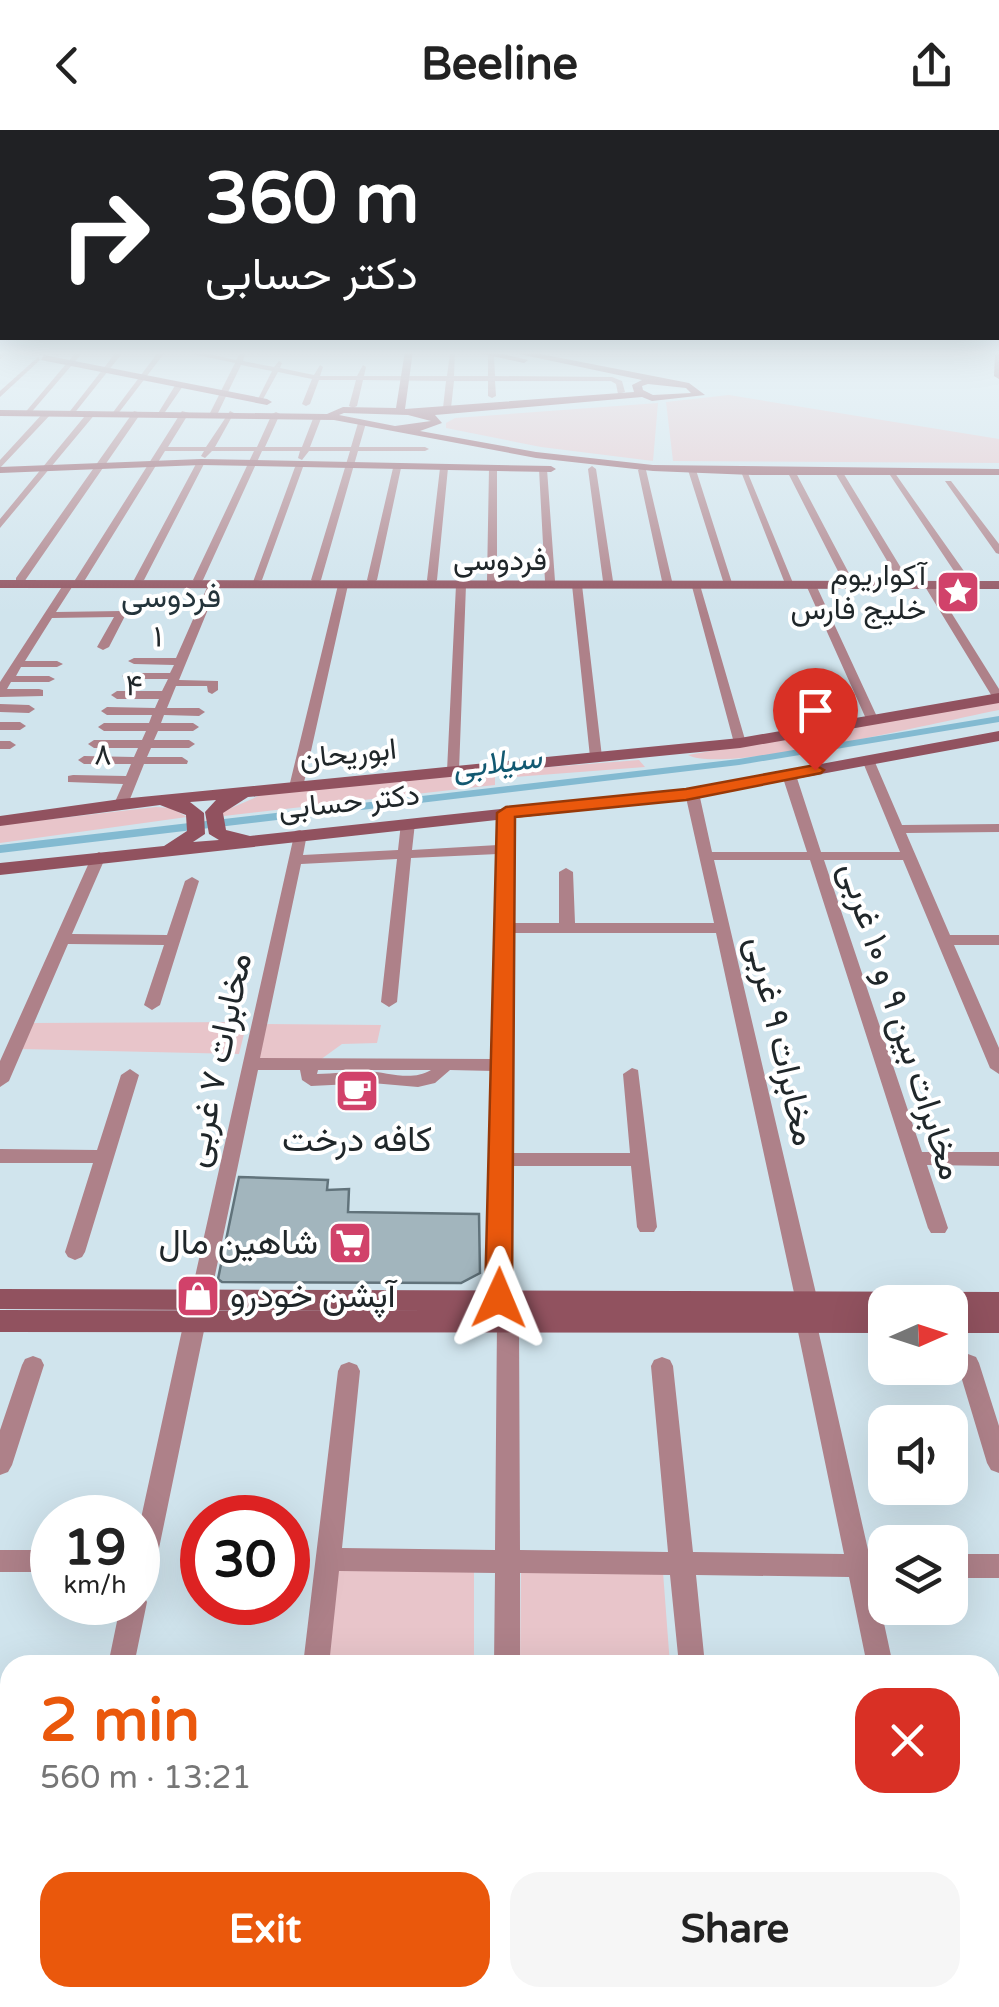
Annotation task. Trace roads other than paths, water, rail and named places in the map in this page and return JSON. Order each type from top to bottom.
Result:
[{"type":"main road","points":[[474,439],[526,453],[667,469],[999,470]]},
{"type":"main road","points":[[486,439],[558,454],[796,469]]},
{"type":"main road","points":[[512,469],[535,463],[536,458],[526,453]]},
{"type":"main road","points":[[0,468],[155,462],[205,456],[253,464],[348,467],[667,469]]},
{"type":"main road","points":[[832,469],[999,470]]},
{"type":"main road","name":"فردوسی","points":[[0,582],[999,583]]},
{"type":"main road","name":"فردوسی","points":[[0,582],[999,583]]},
{"type":"main road","name":"ابوریحان","points":[[0,820],[121,804],[740,743],[999,698]]},
{"type":"main road","name":"دکتر حسابی","points":[[0,868],[692,793],[999,736]]},
{"type":"main road","points":[[258,792],[230,799],[215,810],[218,834],[270,838]]},
{"type":"main road","points":[[148,802],[181,804],[194,812],[197,832],[150,851]]},
{"type":"main road","points":[[0,1299],[198,1310],[868,1315]]},
{"type":"main road","points":[[968,1305],[999,1302]]},
{"type":"main road","points":[[0,1321],[198,1310]]},
{"type":"main road","points":[[968,1322],[999,1322]]},
{"type":"street","points":[[0,468],[26,439]]},
{"type":"street","points":[[0,526],[71,439]]},
{"type":"street","points":[[20,580],[117,439]]},
{"type":"street","points":[[0,692],[169,439]]},
{"type":"street","points":[[139,580],[217,439]]},
{"type":"street","points":[[198,580],[265,439]]},
{"type":"street","points":[[257,580],[299,464],[313,439]]},
{"type":"street","points":[[316,580],[356,439]]},
{"type":"street","points":[[163,449],[205,456],[260,449],[403,445],[425,448]]},
{"type":"street","points":[[372,580],[403,445]]},
{"type":"street","points":[[432,580],[444,468]]},
{"type":"street","points":[[492,580],[493,468]]},
{"type":"street","points":[[536,469],[550,580]]},
{"type":"street","points":[[796,469],[848,581]]},
{"type":"street","points":[[832,469],[904,581]]},
{"type":"street","points":[[592,470],[608,581]]},
{"type":"street","points":[[642,470],[667,581]]},
{"type":"street","points":[[692,470],[728,581]]},
{"type":"street","points":[[743,471],[789,581]]},
{"type":"street","points":[[889,471],[966,581]]},
{"type":"street","points":[[948,483],[999,551]]},
{"type":"street","points":[[121,804],[213,584]]},
{"type":"street","points":[[452,771],[461,584]]},
{"type":"street","points":[[296,788],[343,585]]},
{"type":"street","points":[[577,585],[596,757]]},
{"type":"street","points":[[694,585],[740,743]]},
{"type":"street","points":[[811,585],[873,720]]},
{"type":"street","points":[[929,585],[999,698]]},
{"type":"street","name":"۱","points":[[50,615],[121,614],[103,647]]},
{"type":"street","name":"۱","points":[[134,662],[180,662]]},
{"type":"street","points":[[18,664],[57,664]]},
{"type":"street","points":[[128,676],[171,685]]},
{"type":"street","points":[[8,679],[49,678]]},
{"type":"street","points":[[117,695],[214,682],[212,690]]},
{"type":"street","points":[[0,692],[40,693]]},
{"type":"street","points":[[0,708],[30,709]]},
{"type":"street","name":"۴","points":[[107,711],[160,712]]},
{"type":"street","points":[[160,712],[200,712]]},
{"type":"street","points":[[0,726],[20,726]]},
{"type":"street","points":[[104,727],[193,727]]},
{"type":"street","points":[[94,744],[188,744]]},
{"type":"street","points":[[84,760],[182,761]]},
{"type":"street","points":[[868,760],[999,1068]]},
{"type":"street","name":"مخابرات بین ۹ و ۱۰ غربی","points":[[789,775],[938,1228]]},
{"type":"street","name":"۸","points":[[74,780],[131,780]]},
{"type":"street","name":"مخابرات ۹ غربی","points":[[692,793],[807,1312],[878,1655]]},
{"type":"street","points":[[506,813],[501,1160],[507,1655]]},
{"type":"street","points":[[389,1002],[408,823]]},
{"type":"street","points":[[898,829],[997,831]]},
{"type":"street","name":"مخابرات ۷ غربی","points":[[155,1495],[300,834]]},
{"type":"street","points":[[294,860],[506,848]]},
{"type":"street","points":[[0,1081],[98,856]]},
{"type":"street","points":[[706,856],[909,856]]},
{"type":"street","points":[[566,872],[567,928]]},
{"type":"street","points":[[152,1005],[192,881]]},
{"type":"street","points":[[504,928],[723,928]]},
{"type":"street","points":[[62,939],[173,940]]},
{"type":"street","points":[[944,940],[999,940]]},
{"type":"street","points":[[250,1064],[310,1064],[311,1080],[358,1076],[428,1080],[439,1075],[445,1065],[502,1065]]},
{"type":"street","points":[[632,1074],[648,1227]]},
{"type":"street","points":[[75,1252],[130,1075]]},
{"type":"street","points":[[0,1156],[105,1157]]},
{"type":"street","points":[[914,1158],[999,1159]]},
{"type":"street","points":[[501,1160],[640,1159]]},
{"type":"street","points":[[968,1363],[999,1463]]},
{"type":"street","points":[[0,1465],[33,1366]]},
{"type":"street","points":[[662,1366],[691,1655]]},
{"type":"street","points":[[317,1655],[349,1371]]},
{"type":"street","points":[[329,1559],[868,1566]]},
{"type":"street","points":[[0,1561],[30,1561]]},
{"type":"street","points":[[968,1566],[999,1566]]},
{"type":"street","points":[[123,1655],[129,1625]]},
{"type":"waterway","name":"سیلابی","points":[[0,849],[739,762],[999,719]]},
{"type":"place","name":"آکواریوم خلیج فارس","points":[[958,592]]},
{"type":"place","name":"کافه درخت","points":[[357,1091]]},
{"type":"place","name":"شاهین مال","points":[[350,1243]]},
{"type":"place","name":"آپشن خودرو","points":[[198,1296]]},
{"type":"district","name":"فردوسی","points":[[171,597]]}]
